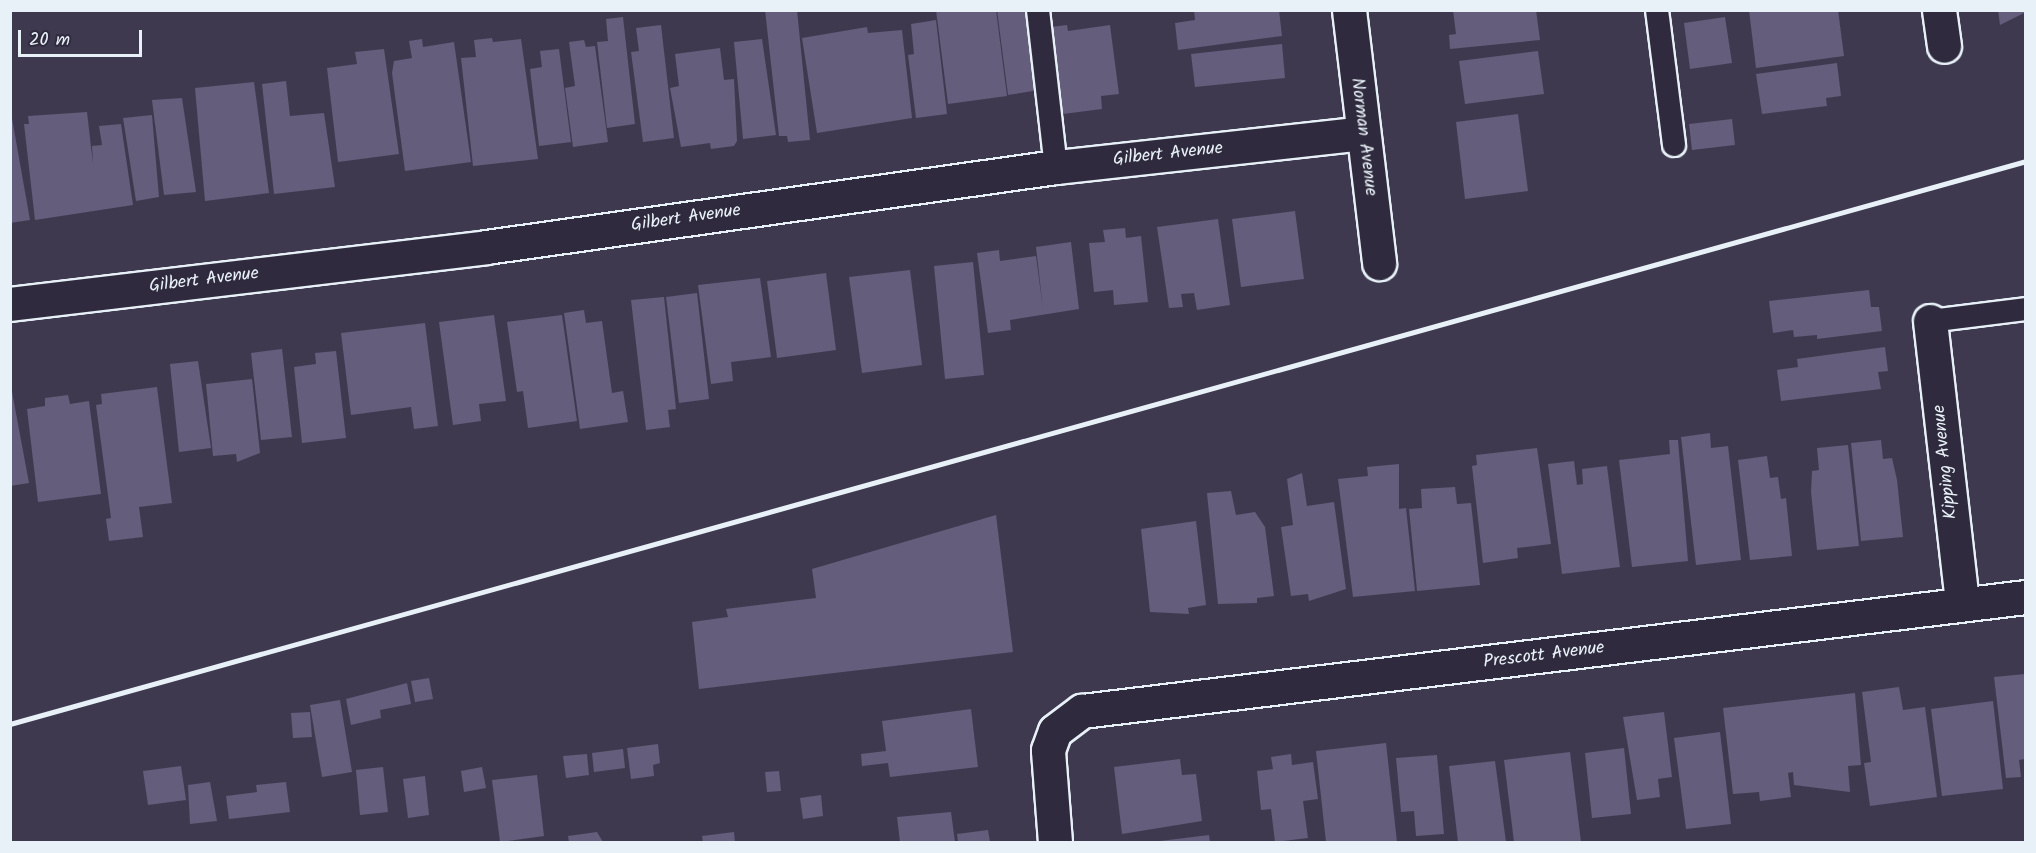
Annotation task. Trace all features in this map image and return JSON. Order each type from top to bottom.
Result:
[{"type":"street","name":"Norman Avenue","points":[[1348,10],[1379,263]]},
{"type":"street","points":[[1939,10],[1944,46]]},
{"type":"street","name":"Gilbert Avenue","points":[[10,304],[486,247],[1056,167],[1362,133]]},
{"type":"street","name":"Kipping Avenue","points":[[1930,321],[1962,603]]},
{"type":"street","name":"Prescott Avenue","points":[[1055,843],[1048,750],[1065,722],[1082,711],[2025,597]]},
{"type":"lane","points":[[1038,10],[1056,167]]},
{"type":"lane","points":[[1657,10],[1674,145]]},
{"type":"lane","points":[[1930,321],[2025,309]]},
{"type":"building","points":[[765,10],[797,10],[810,140],[788,142],[787,136],[779,136]]},
{"type":"building","points":[[936,10],[996,10],[1007,96],[948,104]]},
{"type":"building","points":[[997,10],[1028,10],[1039,90],[1008,95]]},
{"type":"building","points":[[1194,10],[1279,10],[1282,36],[1178,50],[1175,23],[1195,20]]},
{"type":"building","points":[[1453,10],[1536,10],[1540,40],[1450,49],[1449,35],[1456,34]]},
{"type":"building","points":[[1749,10],[1838,10],[1844,56],[1756,68]]},
{"type":"building","points":[[1998,10],[2026,10],[2026,12],[2000,25]]},
{"type":"building","points":[[623,17],[635,124],[607,128],[597,42],[608,41],[606,19]]},
{"type":"building","points":[[1725,17],[1732,63],[1690,69],[1684,23]]},
{"type":"building","points":[[936,20],[947,114],[916,118],[908,55],[914,54],[911,24]]},
{"type":"building","points":[[661,25],[674,138],[643,142],[631,52],[639,51],[636,28]]},
{"type":"building","points":[[1067,25],[1068,31],[1110,25],[1119,94],[1101,96],[1102,109],[1063,114],[1051,27]]},
{"type":"building","points":[[867,27],[868,33],[902,30],[912,118],[817,133],[802,38]]},
{"type":"building","points":[[492,38],[493,42],[521,39],[538,159],[473,166],[461,58],[476,57],[474,40]]},
{"type":"building","points":[[422,39],[423,47],[454,42],[471,162],[405,171],[392,73],[394,61],[412,58],[409,41]]},
{"type":"building","points":[[762,39],[776,135],[743,139],[734,42]]},
{"type":"building","points":[[584,40],[586,47],[595,46],[608,142],[573,147],[565,88],[575,86],[569,42]]},
{"type":"building","points":[[1282,44],[1285,78],[1195,87],[1191,54]]},
{"type":"building","points":[[720,48],[724,80],[734,79],[737,141],[734,146],[711,149],[710,143],[681,147],[670,88],[679,86],[675,54]]},
{"type":"building","points":[[384,49],[399,154],[338,162],[327,68],[357,64],[355,52]]},
{"type":"building","points":[[559,49],[571,142],[539,146],[530,69],[542,67],[540,51]]},
{"type":"building","points":[[1538,51],[1544,94],[1465,104],[1459,61]]},
{"type":"building","points":[[1837,63],[1841,96],[1826,98],[1827,106],[1762,114],[1756,74]]},
{"type":"building","points":[[286,81],[290,116],[324,113],[335,187],[274,194],[262,84]]},
{"type":"building","points":[[254,82],[269,193],[205,201],[195,88]]},
{"type":"building","points":[[182,98],[196,192],[164,195],[152,100]]},
{"type":"building","points":[[10,107],[30,220],[10,223]]},
{"type":"building","points":[[87,112],[93,164],[92,146],[102,145],[99,126],[121,124],[133,205],[35,220],[24,124],[29,124],[28,116]]},
{"type":"building","points":[[1518,114],[1528,191],[1465,199],[1456,122]]},
{"type":"building","points":[[152,115],[159,197],[136,201],[123,118]]},
{"type":"building","points":[[1732,119],[1735,145],[1692,150],[1689,124]]},
{"type":"building","points":[[1295,211],[1304,279],[1241,287],[1232,219]]},
{"type":"building","points":[[1218,219],[1230,305],[1197,310],[1194,293],[1181,294],[1183,307],[1169,308],[1157,227]]},
{"type":"building","points":[[1125,228],[1126,238],[1141,236],[1148,302],[1114,305],[1113,290],[1094,292],[1089,243],[1105,242],[1103,230]]},
{"type":"building","points":[[1071,242],[1079,309],[1010,320],[1011,330],[988,333],[977,253],[999,250],[1000,261],[1036,256],[1043,309],[1036,247]]},
{"type":"building","points":[[973,262],[984,375],[945,379],[934,266]]},
{"type":"building","points":[[910,270],[922,365],[862,373],[849,277]]},
{"type":"building","points":[[826,273],[836,350],[777,358],[767,281]]},
{"type":"building","points":[[760,278],[771,357],[731,362],[733,381],[711,384],[698,285]]},
{"type":"building","points":[[1869,290],[1871,307],[1879,307],[1882,331],[1817,339],[1817,335],[1794,337],[1793,330],[1773,333],[1769,301]]},
{"type":"building","points":[[697,293],[709,399],[679,403],[666,297]]},
{"type":"building","points":[[664,297],[676,409],[668,410],[670,427],[646,430],[631,300]]},
{"type":"building","points":[[584,310],[586,323],[602,321],[612,393],[623,391],[628,422],[580,429],[564,313]]},
{"type":"building","points":[[494,315],[506,401],[479,404],[481,421],[453,425],[439,322]]},
{"type":"building","points":[[562,315],[577,421],[528,428],[523,391],[517,392],[507,322]]},
{"type":"building","points":[[425,323],[438,426],[414,429],[411,407],[351,415],[341,333]]},
{"type":"building","points":[[1885,347],[1888,371],[1878,372],[1881,389],[1781,401],[1777,370],[1798,367],[1797,359]]},
{"type":"building","points":[[282,349],[292,437],[261,440],[251,353]]},
{"type":"building","points":[[336,351],[346,438],[302,443],[294,367],[316,364],[315,353]]},
{"type":"building","points":[[198,361],[211,448],[179,452],[170,364]]},
{"type":"building","points":[[252,379],[260,453],[237,462],[236,454],[213,456],[206,384]]},
{"type":"building","points":[[10,381],[29,483],[10,486]]},
{"type":"building","points":[[157,387],[172,503],[139,507],[143,537],[109,541],[106,519],[111,518],[96,405],[102,404],[101,394]]},
{"type":"building","points":[[68,395],[70,404],[89,401],[101,494],[38,502],[27,409],[45,406],[45,398]]},
{"type":"building","points":[[1710,433],[1711,448],[1728,446],[1741,560],[1696,565],[1681,437]]},
{"type":"building","points":[[1669,440],[1678,440],[1688,561],[1632,567],[1619,460],[1670,454]]},
{"type":"building","points":[[1881,440],[1883,459],[1892,458],[1897,480],[1903,537],[1861,541],[1851,443]]},
{"type":"building","points":[[1848,445],[1859,546],[1817,550],[1811,492],[1812,471],[1819,470],[1817,448]]},
{"type":"building","points":[[1537,448],[1551,544],[1517,548],[1518,558],[1483,563],[1472,466],[1477,465],[1476,455]]},
{"type":"building","points":[[1767,456],[1770,478],[1778,477],[1781,499],[1786,498],[1792,556],[1750,560],[1738,460]]},
{"type":"building","points":[[1574,461],[1577,485],[1583,484],[1582,469],[1607,466],[1620,567],[1562,574],[1548,464]]},
{"type":"building","points":[[1399,464],[1399,509],[1406,508],[1415,591],[1353,597],[1338,479],[1368,476],[1367,467]]},
{"type":"building","points":[[1302,473],[1307,506],[1334,502],[1346,589],[1309,601],[1308,594],[1291,596],[1281,527],[1293,525],[1287,479]]},
{"type":"building","points":[[1455,487],[1457,504],[1471,503],[1480,585],[1417,591],[1409,509],[1422,508],[1421,489]]},
{"type":"building","points":[[1231,491],[1236,515],[1255,512],[1265,527],[1274,596],[1257,598],[1257,603],[1218,604],[1207,493]]},
{"type":"building","points":[[996,515],[1013,652],[699,689],[692,622],[728,617],[726,609],[816,598],[812,569]]},
{"type":"building","points":[[1196,521],[1206,605],[1188,608],[1189,614],[1150,612],[1141,529]]},
{"type":"building","points":[[2025,674],[2025,759],[2019,760],[2021,777],[2006,778],[1994,677]]},
{"type":"building","points":[[429,678],[433,699],[415,702],[411,681]]},
{"type":"building","points":[[407,683],[411,704],[380,710],[381,718],[351,725],[346,699]]},
{"type":"building","points":[[1899,687],[1903,710],[1925,707],[1937,797],[1870,806],[1864,763],[1871,762],[1862,692]]},
{"type":"building","points":[[1855,693],[1861,765],[1848,766],[1850,792],[1794,785],[1793,772],[1788,773],[1791,797],[1760,801],[1759,792],[1733,794],[1723,708]]},
{"type":"building","points":[[340,700],[352,772],[322,777],[310,705]]},
{"type":"building","points":[[1993,701],[2003,789],[1942,796],[1931,709]]},
{"type":"building","points":[[971,709],[978,767],[890,777],[888,763],[862,766],[861,754],[886,751],[882,721]]},
{"type":"building","points":[[310,712],[312,737],[293,738],[291,713]]},
{"type":"building","points":[[1664,712],[1672,777],[1658,779],[1660,797],[1637,800],[1623,717]]},
{"type":"building","points":[[1720,732],[1731,824],[1686,829],[1674,738]]},
{"type":"building","points":[[1386,743],[1397,842],[1326,842],[1316,751]]},
{"type":"building","points":[[658,744],[660,763],[653,765],[654,776],[631,779],[627,748]]},
{"type":"building","points":[[1624,748],[1631,814],[1592,818],[1585,753]]},
{"type":"building","points":[[623,749],[625,768],[594,772],[592,753]]},
{"type":"building","points":[[1570,752],[1581,842],[1514,842],[1504,760]]},
{"type":"building","points":[[587,754],[589,775],[566,778],[563,756]]},
{"type":"building","points":[[1291,754],[1292,765],[1313,762],[1318,799],[1303,801],[1308,838],[1275,842],[1271,809],[1261,810],[1257,771],[1273,769],[1271,757]]},
{"type":"building","points":[[1437,755],[1444,834],[1416,836],[1414,811],[1401,812],[1396,758]]},
{"type":"building","points":[[1180,759],[1182,775],[1196,774],[1202,821],[1122,834],[1114,767]]},
{"type":"building","points":[[1495,761],[1506,842],[1458,842],[1449,766]]},
{"type":"building","points":[[181,766],[186,800],[148,805],[143,771]]},
{"type":"building","points":[[383,767],[388,812],[360,815],[356,770]]},
{"type":"building","points":[[482,767],[486,788],[464,792],[461,771]]},
{"type":"building","points":[[779,771],[781,791],[767,792],[765,772]]},
{"type":"building","points":[[537,775],[544,836],[500,842],[492,780]]},
{"type":"building","points":[[425,776],[429,815],[408,818],[403,779]]},
{"type":"building","points":[[210,782],[217,821],[190,824],[188,785]]},
{"type":"building","points":[[286,782],[290,812],[229,819],[226,796],[257,792],[256,785]]},
{"type":"building","points":[[821,795],[823,816],[803,819],[800,798]]},
{"type":"building","points":[[951,812],[955,842],[900,842],[897,817]]},
{"type":"building","points":[[988,830],[990,842],[958,842],[957,834]]},
{"type":"building","points":[[597,832],[603,842],[569,842],[568,836]]},
{"type":"building","points":[[734,832],[735,842],[703,842],[702,836]]},
{"type":"building","points":[[1209,835],[1210,842],[1160,842],[1160,841]]},
{"type":"railway","points":[[10,724],[2026,161]]}]
